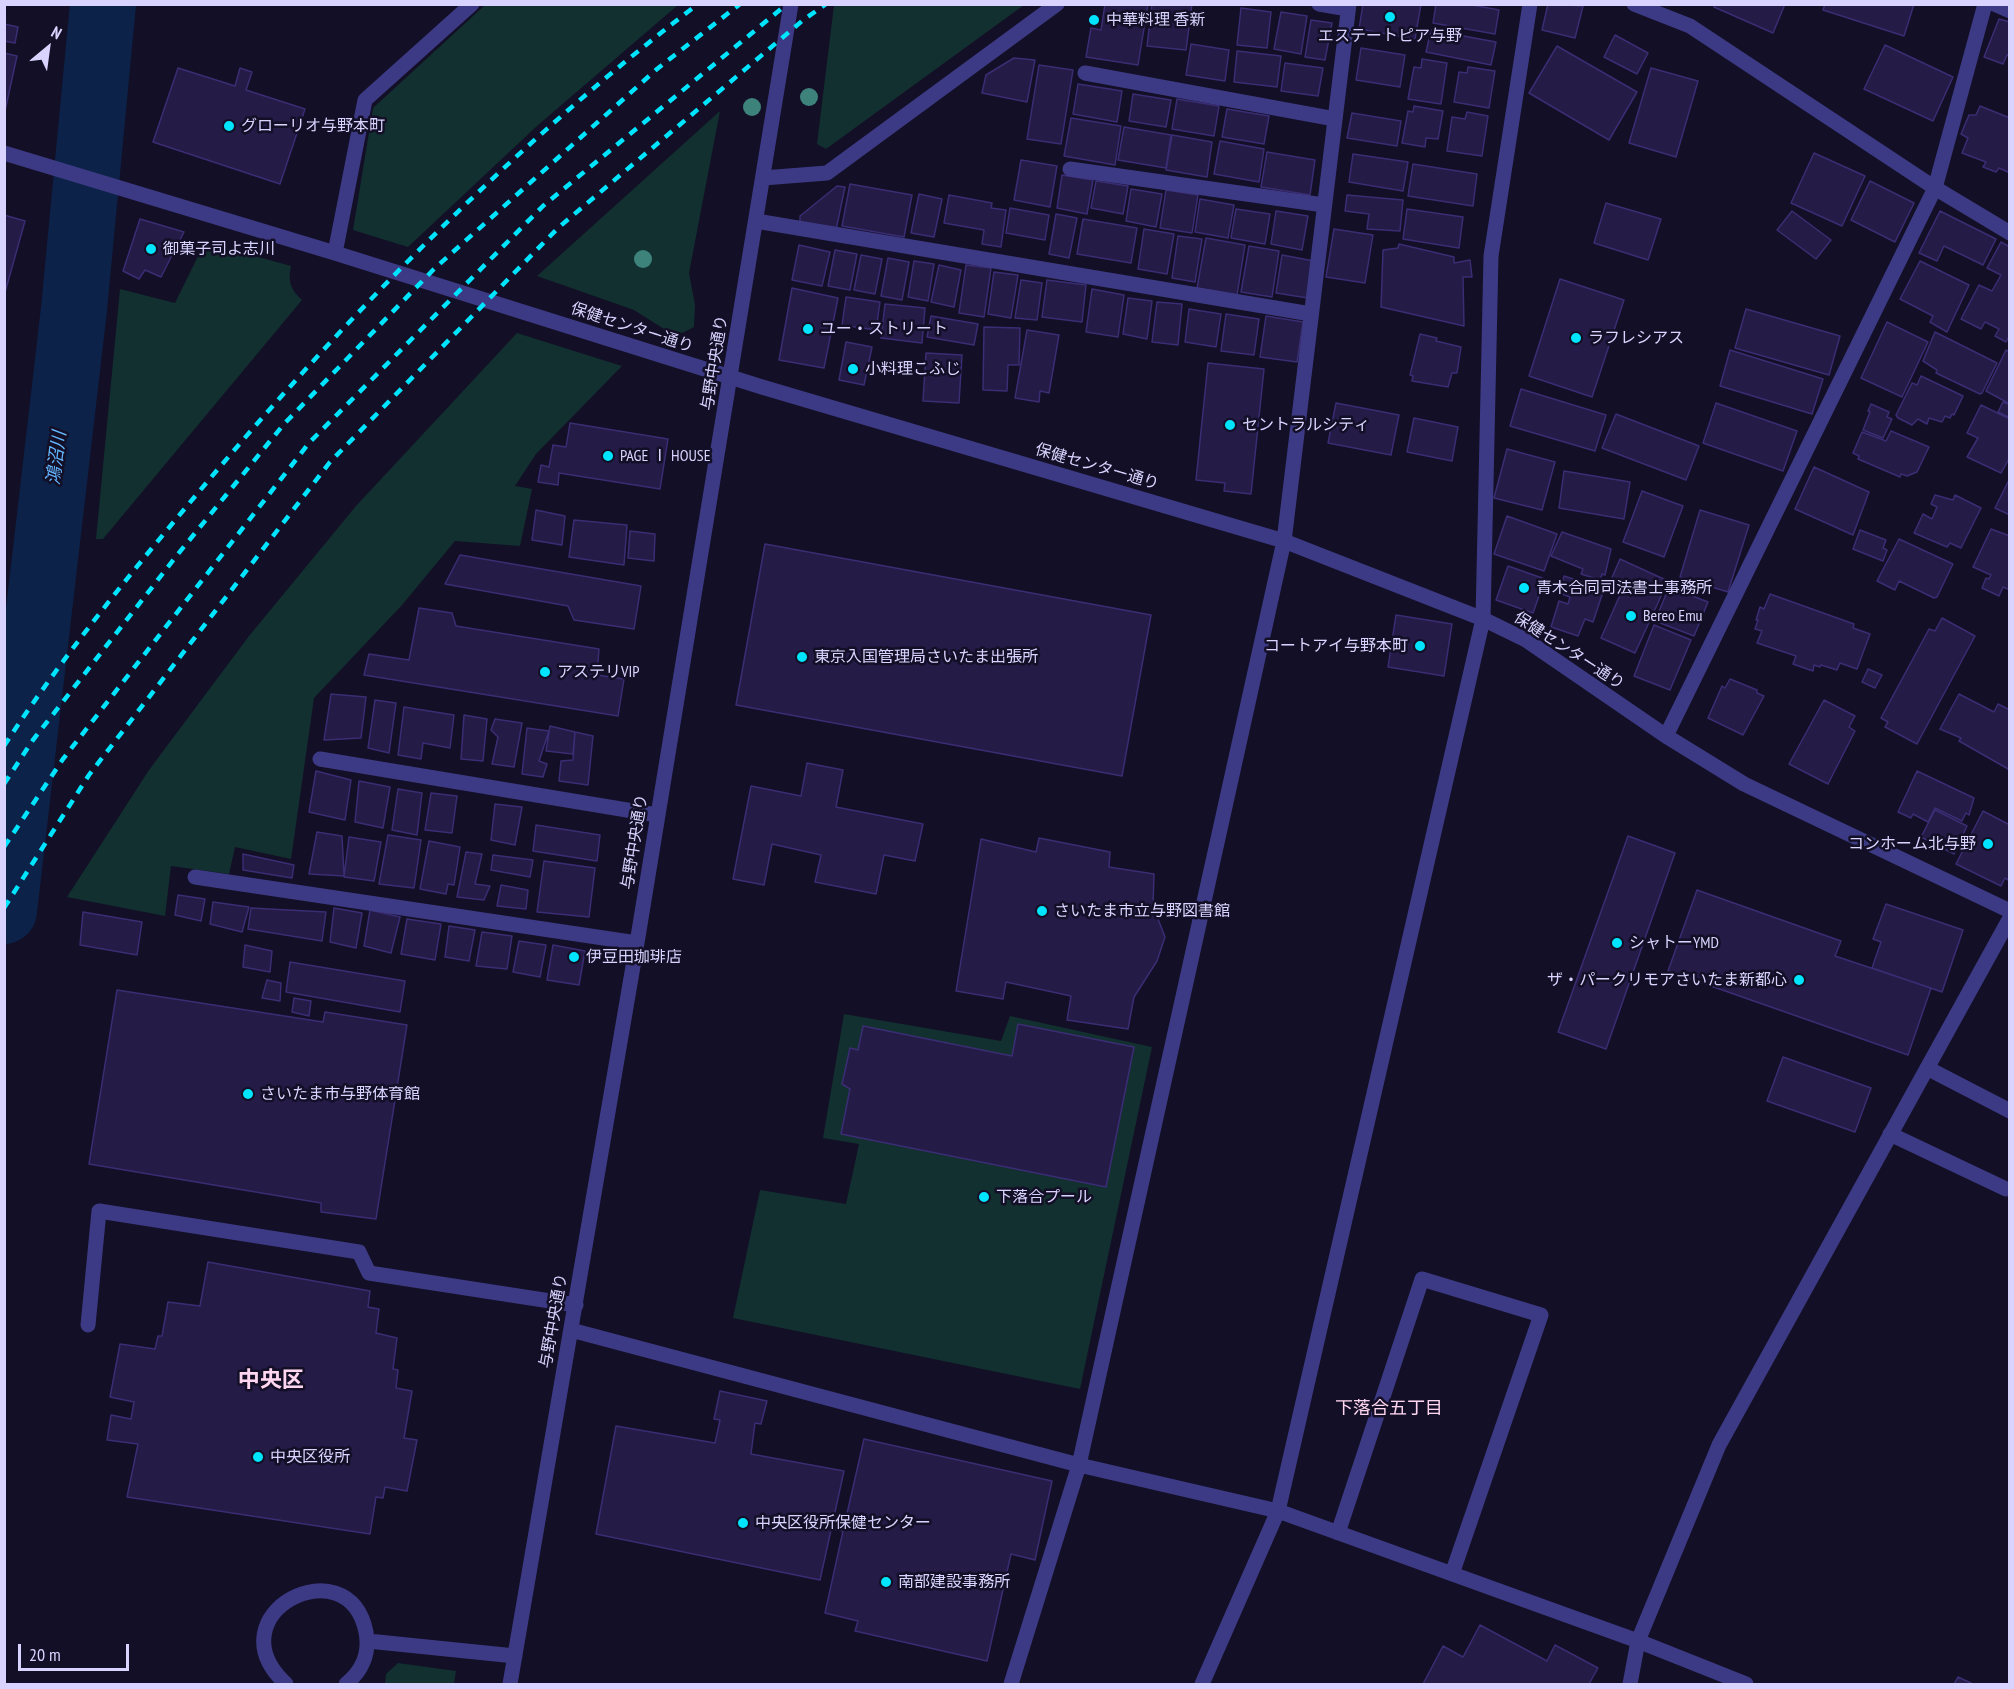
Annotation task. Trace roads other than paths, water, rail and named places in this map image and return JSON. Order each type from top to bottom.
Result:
[{"type":"street","points":[[335,253],[365,100],[472,4]]},
{"type":"street","name":"与野中央通り","points":[[510,1684],[637,943],[791,4]]},
{"type":"street","points":[[763,178],[827,173],[1056,4]]},
{"type":"street","points":[[1011,1684],[1079,1465],[1284,540],[1349,7],[1319,4]]},
{"type":"street","points":[[1202,1684],[1278,1511],[1483,619],[1491,256],[1530,4]]},
{"type":"street","points":[[1634,4],[1690,26],[1935,188],[2010,233]]},
{"type":"street","points":[[1666,736],[1935,188],[1984,4]]},
{"type":"street","points":[[1994,4],[2010,11]]},
{"type":"street","points":[[1085,73],[1335,119]]},
{"type":"street","name":"保健センター通り","points":[[4,153],[335,253],[731,378],[1284,540],[1483,619],[1526,640],[1666,736],[1744,784],[2010,911]]},
{"type":"street","points":[[1070,169],[1324,205]]},
{"type":"street","points":[[756,221],[1311,314]]},
{"type":"street","points":[[320,759],[657,815]]},
{"type":"street","points":[[195,877],[637,943]]},
{"type":"street","points":[[1630,1684],[1638,1641],[1719,1445],[2010,918]]},
{"type":"street","points":[[1927,1068],[2010,1111]]},
{"type":"street","points":[[1890,1134],[2006,1189]]},
{"type":"street","points":[[88,1325],[99,1212],[359,1252],[369,1273],[576,1305]]},
{"type":"street","points":[[1338,1533],[1422,1279],[1541,1315],[1452,1574]]},
{"type":"street","points":[[571,1329],[1079,1465],[1278,1511],[1638,1641],[1746,1684]]},
{"type":"street","points":[[286,1684],[274,1673],[266,1657],[264,1639],[268,1622],[277,1607],[291,1596],[308,1590],[326,1590],[342,1597],[356,1609],[365,1624],[368,1641],[366,1658],[359,1672],[346,1684]]},
{"type":"street","points":[[368,1641],[515,1656]]},
{"type":"waterway","name":"鴻沼川","points":[[4,911],[74,309],[103,4]]},
{"type":"railway","points":[[4,746],[97,617],[197,494],[312,362],[372,298],[497,174],[629,58],[698,4]]},
{"type":"railway","points":[[4,784],[33,740],[178,554],[284,424],[434,269],[657,69],[740,4]]},
{"type":"railway","points":[[4,847],[63,759],[309,443],[543,206],[787,4]]},
{"type":"railway","points":[[4,908],[89,775],[330,462],[558,228],[802,21],[826,4]]},
{"type":"place","name":"エステートピア与野","points":[[1390,17]]},
{"type":"place","name":"中華料理 香新","points":[[1094,20]]},
{"type":"place","name":"グローリオ与野本町","points":[[229,126]]},
{"type":"place","name":"御菓子司よ志川","points":[[151,249]]},
{"type":"place","name":"ユー・ストリート","points":[[808,329]]},
{"type":"place","name":"ラフレシアス","points":[[1576,338]]},
{"type":"place","name":"小料理こふじ","points":[[853,369]]},
{"type":"place","name":"セントラルシティ","points":[[1230,425]]},
{"type":"place","name":"PAGE Ⅰ HOUSE","points":[[608,456]]},
{"type":"place","name":"青木合同司法書士事務所","points":[[1524,588]]},
{"type":"place","name":"Bereo Emu","points":[[1631,616]]},
{"type":"place","name":"コートアイ与野本町","points":[[1420,646]]},
{"type":"place","name":"東京入国管理局さいたま出張所","points":[[802,657]]},
{"type":"place","name":"アステリVIP","points":[[545,672]]},
{"type":"place","name":"コンホーム北与野","points":[[1988,844]]},
{"type":"place","name":"さいたま市立与野図書館","points":[[1042,911]]},
{"type":"place","name":"シャトーYMD","points":[[1617,943]]},
{"type":"place","name":"伊豆田珈琲店","points":[[574,957]]},
{"type":"place","name":"ザ・パークリモアさいたま新都心","points":[[1799,980]]},
{"type":"place","name":"さいたま市与野体育館","points":[[248,1094]]},
{"type":"place","name":"下落合プール","points":[[984,1197]]},
{"type":"place","name":"中央区役所","points":[[258,1457]]},
{"type":"place","name":"中央区役所保健センター","points":[[743,1523]]},
{"type":"place","name":"南部建設事務所","points":[[886,1582]]},
{"type":"district","name":"中央区","points":[[271,1381]]},
{"type":"district","name":"下落合五丁目","points":[[1389,1409]]}]
